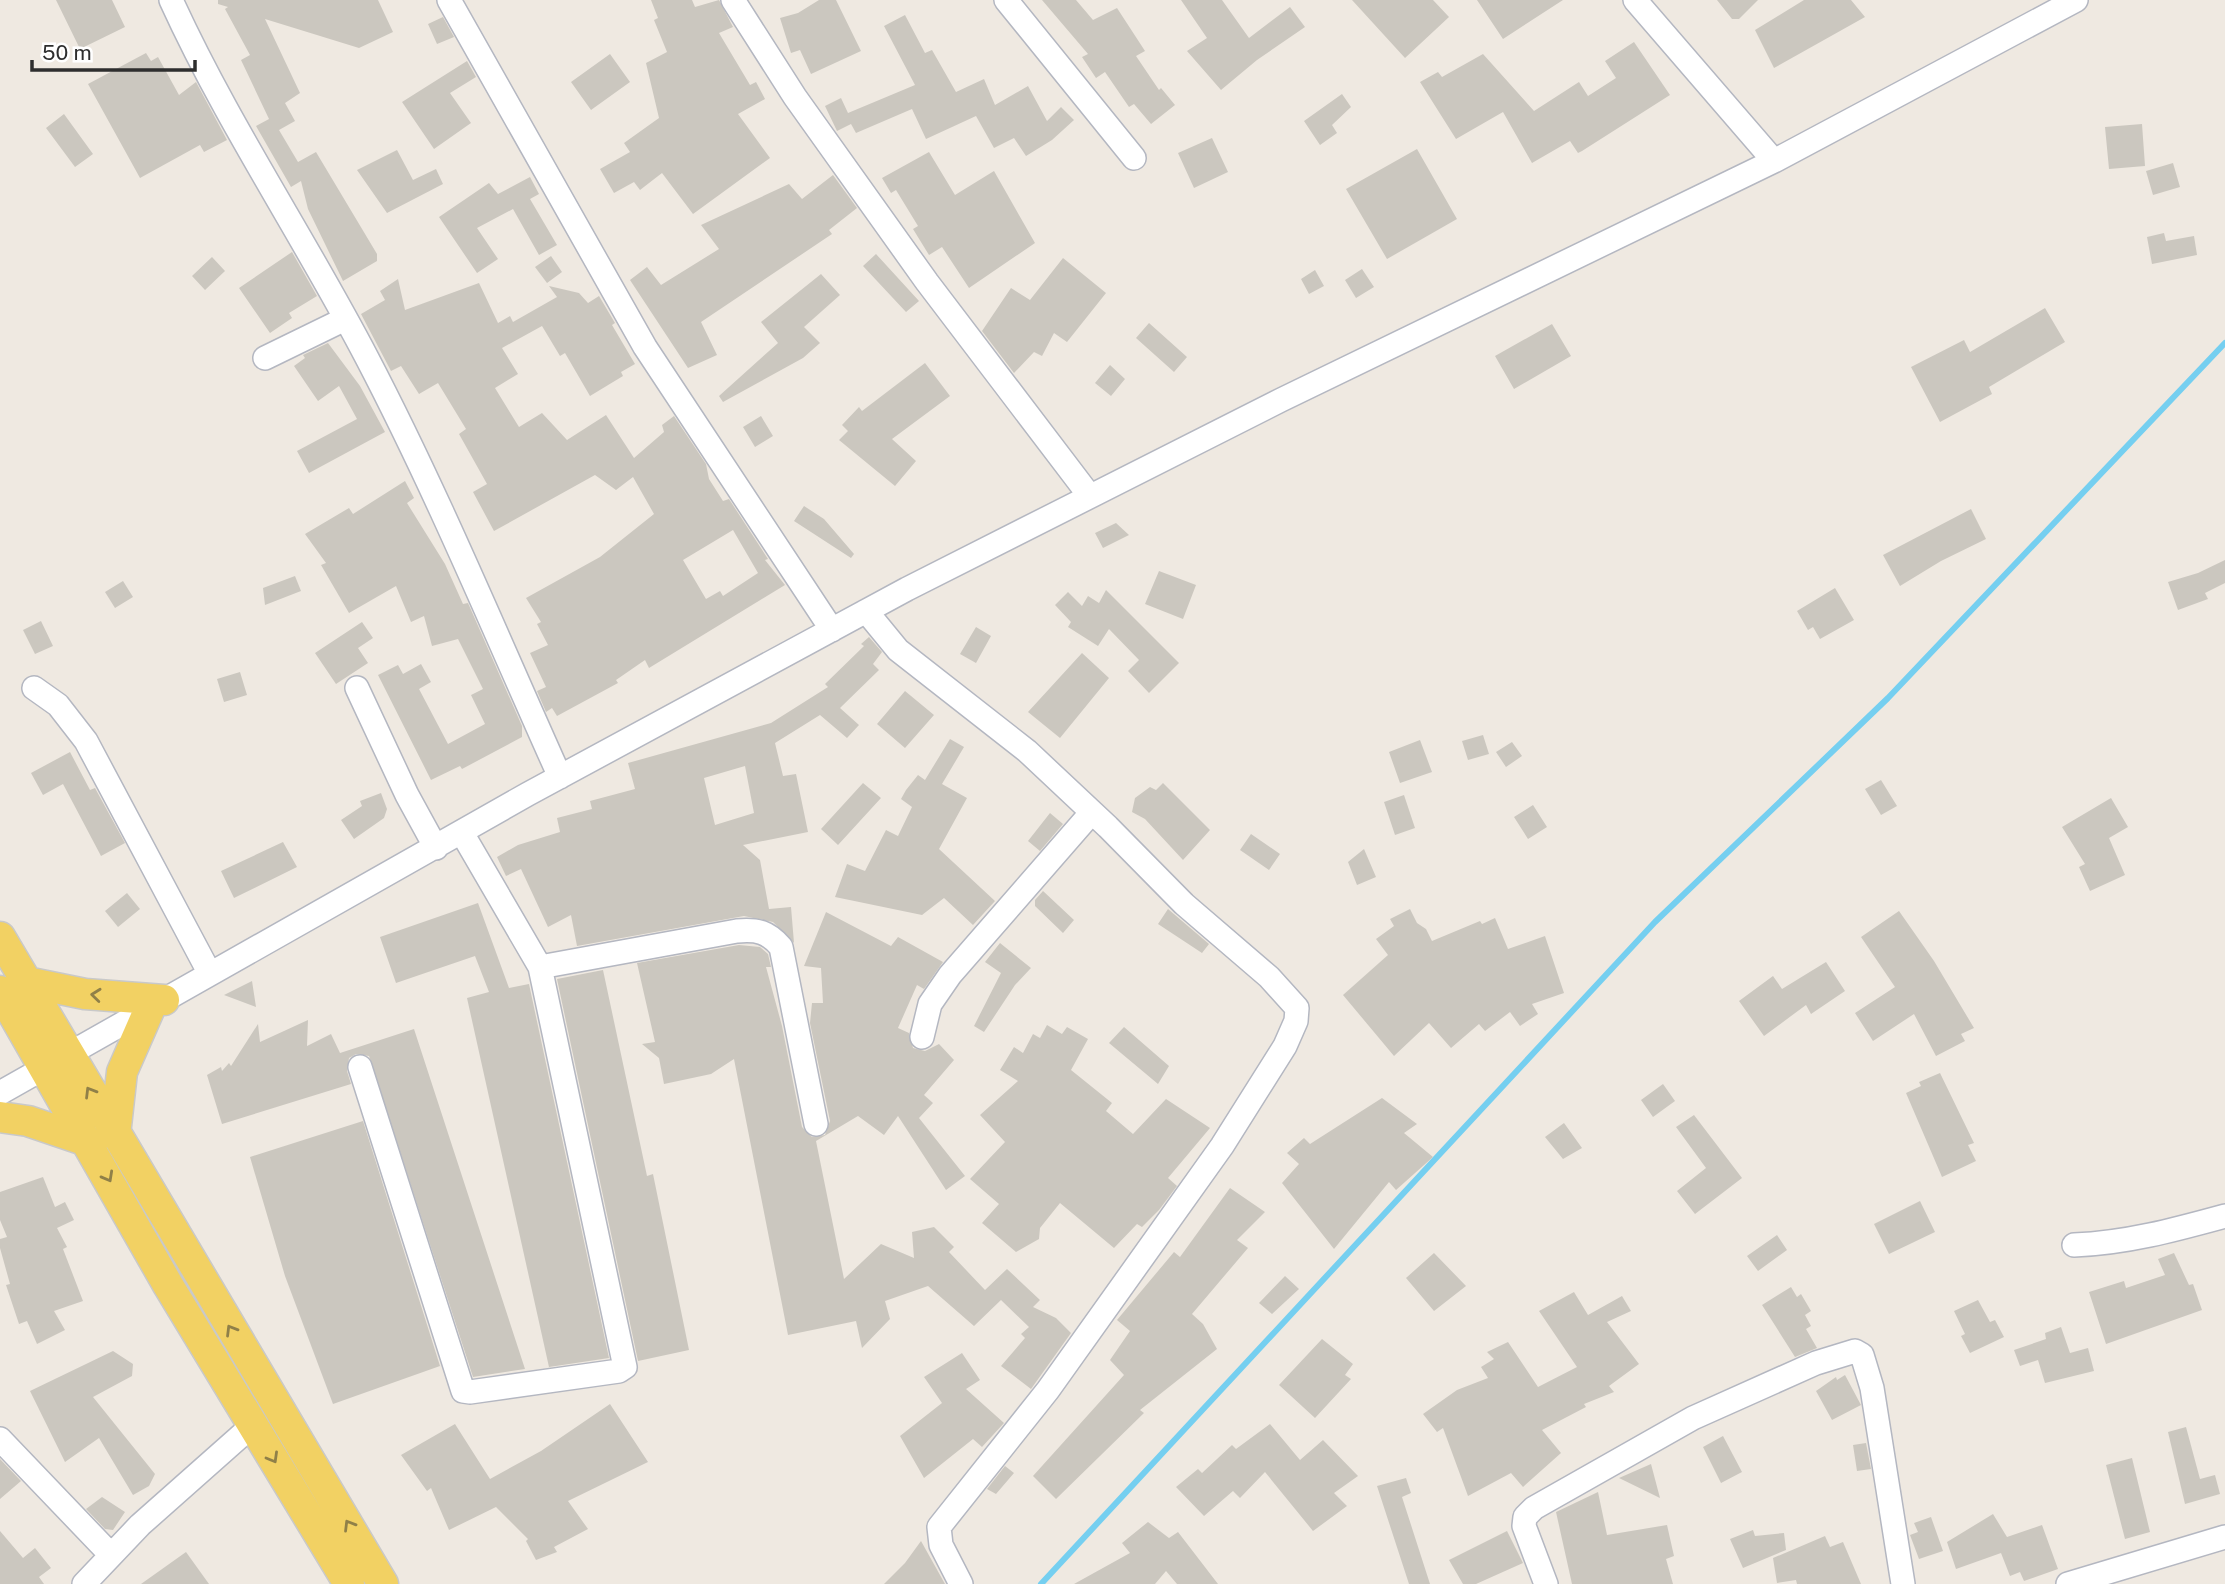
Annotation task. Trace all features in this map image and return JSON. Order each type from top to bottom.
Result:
[{"type":"main road","points":[[0,937],[7,994],[56,1060],[101,1138],[383,1584]]},
{"type":"main road","points":[[7,994],[85,994],[157,1004],[122,1072],[101,1138],[168,1284],[349,1584]]},
{"type":"main road","points":[[0,1117],[101,1138]]},
{"type":"street","points":[[171,0],[206,76],[345,319],[459,552],[560,777]]},
{"type":"street","points":[[449,0],[645,347],[832,630]]},
{"type":"street","points":[[733,0],[795,97],[927,282],[1089,495]]},
{"type":"street","points":[[1006,0],[1134,158]]},
{"type":"street","points":[[1635,0],[1774,161]]},
{"type":"street","points":[[0,1093],[560,777],[866,611],[1089,495],[1774,161],[2076,0]]},
{"type":"street","points":[[265,358],[345,319]]},
{"type":"street","points":[[866,611],[898,650],[1027,751],[1184,904],[1291,998],[1297,1008],[1296,1021],[1284,1046],[1222,1146],[1048,1390],[939,1527],[941,1545],[961,1584]]},
{"type":"street","points":[[34,688],[58,705],[86,741],[210,974]]},
{"type":"street","points":[[358,688],[407,795],[436,848]]},
{"type":"street","points":[[922,1038],[930,1004],[950,975],[1092,812]]},
{"type":"street","points":[[360,1067],[463,1391],[619,1371],[625,1367],[626,1359],[540,967],[462,834]]},
{"type":"street","points":[[540,967],[737,930],[757,929],[771,936],[781,947],[816,1124]]},
{"type":"street","points":[[2074,1245],[2110,1244],[2225,1216]]},
{"type":"street","points":[[1546,1584],[1524,1526],[1525,1517],[1534,1508],[1693,1418],[1815,1363],[1855,1351],[1862,1355],[1872,1388],[1903,1584]]},
{"type":"street","points":[[84,1584],[140,1525],[254,1423]]},
{"type":"street","points":[[0,1439],[111,1556]]},
{"type":"street","points":[[2068,1584],[2225,1537]]},
{"type":"building","points":[[56,0],[112,0],[125,27],[80,49]]},
{"type":"building","points":[[218,0],[378,0],[393,32],[359,48],[265,19],[300,93],[285,103],[295,121],[279,130],[298,162],[316,152],[377,254],[377,261],[343,281],[308,209],[301,181],[291,187],[256,126],[269,119],[241,60],[250,55],[225,9],[228,7],[218,4]]},
{"type":"building","points":[[651,0],[692,0],[695,7],[719,0],[733,27],[719,33],[750,85],[756,82],[765,99],[738,114],[770,158],[693,214],[662,173],[640,190],[634,182],[614,193],[600,169],[630,152],[624,143],[659,118],[646,63],[667,52],[654,20],[658,18]]},
{"type":"building","points":[[819,0],[836,0],[861,51],[811,74],[800,50],[791,53],[780,18],[798,13]]},
{"type":"building","points":[[1042,0],[1076,0],[1093,20],[1117,8],[1145,51],[1136,56],[1159,90],[1161,88],[1175,105],[1151,124],[1134,104],[1129,107],[1105,72],[1096,78],[1082,57],[1088,54]]},
{"type":"building","points":[[1181,0],[1222,0],[1249,38],[1290,7],[1305,27],[1257,60],[1221,90],[1187,51],[1207,38]]},
{"type":"building","points":[[1352,0],[1433,0],[1449,17],[1405,58]]},
{"type":"building","points":[[1477,0],[1563,0],[1503,39]]},
{"type":"building","points":[[1717,0],[1758,0],[1739,19],[1732,19]]},
{"type":"building","points":[[1804,0],[1851,0],[1865,17],[1774,68],[1755,30]]},
{"type":"building","points":[[905,15],[925,53],[932,50],[956,92],[984,79],[995,105],[1028,86],[1047,121],[1061,107],[1074,120],[1052,140],[1026,156],[1014,138],[994,148],[976,116],[926,139],[912,109],[856,133],[851,124],[837,131],[825,106],[841,98],[848,113],[915,85],[884,26]]},
{"type":"building","points":[[443,17],[454,37],[437,44],[428,24]]},
{"type":"building","points":[[1634,42],[1670,95],[1578,153],[1570,141],[1532,163],[1503,112],[1456,139],[1420,82],[1438,72],[1442,77],[1483,54],[1534,111],[1579,82],[1588,96],[1616,78],[1605,61]]},
{"type":"building","points":[[146,53],[151,61],[158,57],[179,95],[196,82],[227,140],[204,152],[200,145],[140,178],[88,84]]},
{"type":"building","points":[[610,54],[630,82],[591,110],[571,82]]},
{"type":"building","points":[[467,61],[476,77],[450,93],[471,123],[434,149],[402,102]]},
{"type":"building","points":[[1342,94],[1351,107],[1332,125],[1337,133],[1320,145],[1304,121]]},
{"type":"building","points":[[64,114],[93,154],[75,167],[46,128]]},
{"type":"building","points":[[2142,124],[2145,166],[2109,169],[2105,127]]},
{"type":"building","points":[[1212,138],[1228,172],[1194,188],[1178,153]]},
{"type":"building","points":[[1417,149],[1457,219],[1387,259],[1346,189]]},
{"type":"building","points":[[397,150],[413,180],[436,169],[443,184],[387,213],[357,170]]},
{"type":"building","points":[[929,152],[955,195],[994,171],[1035,243],[969,288],[942,247],[929,255],[913,229],[918,226],[896,190],[891,193],[882,178]]},
{"type":"building","points":[[2173,163],[2180,187],[2153,195],[2146,171]]},
{"type":"building","points":[[833,175],[857,208],[829,230],[832,234],[701,322],[717,355],[688,368],[630,280],[647,267],[661,285],[719,249],[701,225],[789,184],[802,199]]},
{"type":"building","points":[[530,177],[539,194],[530,199],[557,245],[539,255],[513,209],[477,228],[498,259],[477,273],[439,217],[489,183],[498,194]]},
{"type":"building","points":[[2164,233],[2166,241],[2194,236],[2197,255],[2152,264],[2147,237]]},
{"type":"building","points":[[292,252],[317,296],[289,313],[292,318],[270,333],[239,288]]},
{"type":"building","points":[[876,254],[919,301],[906,312],[863,266]]},
{"type":"building","points":[[551,256],[562,272],[547,283],[535,267]]},
{"type":"building","points":[[212,257],[225,271],[205,290],[192,276]]},
{"type":"building","points":[[1063,258],[1106,293],[1067,342],[1054,333],[1042,356],[1034,352],[1014,373],[982,331],[1011,288],[1030,300]]},
{"type":"building","points":[[1362,269],[1374,287],[1356,298],[1345,280]]},
{"type":"building","points":[[1315,270],[1324,286],[1309,294],[1301,279]]},
{"type":"building","points":[[821,274],[840,295],[804,327],[820,343],[803,358],[723,402],[719,396],[778,343],[761,322]]},
{"type":"building","points":[[398,279],[405,310],[479,283],[498,323],[510,316],[513,322],[557,297],[549,286],[579,293],[588,303],[599,296],[635,364],[621,372],[623,376],[590,396],[565,353],[560,356],[542,326],[502,348],[518,374],[495,388],[519,427],[542,413],[567,440],[606,415],[634,458],[664,432],[662,425],[674,416],[706,464],[709,479],[723,501],[729,499],[768,559],[765,560],[785,585],[649,668],[645,660],[616,680],[618,683],[557,716],[552,708],[546,712],[537,691],[546,687],[530,653],[548,645],[537,624],[541,622],[526,598],[600,557],[654,514],[633,477],[616,490],[595,475],[494,531],[473,492],[487,484],[459,434],[466,429],[438,383],[419,394],[401,366],[391,371],[361,314],[385,300],[380,291]],"holes":[[[733,530],[758,573],[723,596],[720,591],[706,599],[683,560]]]},
{"type":"building","points":[[2045,308],[2065,342],[1989,387],[1992,394],[1940,422],[1911,367],[1964,340],[1970,352]]},
{"type":"building","points":[[1149,323],[1187,357],[1174,372],[1136,338]]},
{"type":"building","points":[[1552,324],[1571,356],[1514,389],[1495,356]]},
{"type":"building","points":[[328,343],[360,386],[385,432],[309,473],[297,451],[357,419],[339,386],[318,401],[294,366],[305,358],[303,355]]},
{"type":"building","points":[[925,363],[950,396],[892,439],[916,461],[895,486],[839,440],[848,431],[842,425],[859,407],[862,411]]},
{"type":"building","points":[[1110,365],[1125,379],[1111,396],[1095,383]]},
{"type":"building","points":[[761,416],[773,436],[755,447],[743,427]]},
{"type":"building","points":[[405,481],[414,498],[407,503],[445,564],[463,604],[468,603],[522,726],[522,737],[462,769],[460,766],[431,780],[378,675],[398,665],[403,674],[421,664],[431,682],[419,689],[448,744],[485,724],[471,695],[483,689],[458,639],[432,646],[424,616],[411,622],[396,586],[349,613],[321,565],[326,563],[305,534],[349,508],[353,514]]},
{"type":"building","points":[[804,506],[824,519],[854,554],[851,558],[794,521]]},
{"type":"building","points":[[1971,509],[1986,539],[1941,561],[1900,586],[1883,555]]},
{"type":"building","points":[[1116,523],[1129,535],[1103,548],[1095,533]]},
{"type":"building","points":[[2225,560],[2225,583],[2205,593],[2208,599],[2178,610],[2168,582],[2198,573]]},
{"type":"building","points":[[1159,571],[1196,585],[1183,619],[1145,604]]},
{"type":"building","points":[[295,576],[301,591],[265,605],[263,588]]},
{"type":"building","points":[[123,581],[133,597],[115,608],[105,592]]},
{"type":"building","points":[[1835,588],[1854,620],[1820,639],[1813,627],[1808,630],[1797,611]]},
{"type":"building","points":[[1106,590],[1179,663],[1149,693],[1128,671],[1139,660],[1109,629],[1098,646],[1068,627],[1071,622],[1055,605],[1068,592],[1082,606],[1088,596],[1099,603]]},
{"type":"building","points":[[41,621],[53,646],[35,654],[23,630]]},
{"type":"building","points":[[362,622],[373,638],[358,648],[368,663],[336,684],[315,653]]},
{"type":"building","points":[[976,627],[991,636],[976,663],[960,654]]},
{"type":"building","points":[[869,637],[882,652],[873,664],[879,670],[840,708],[859,725],[847,738],[820,715],[775,743],[783,776],[796,774],[808,832],[743,845],[760,860],[769,909],[791,907],[794,943],[773,922],[744,916],[577,946],[571,915],[548,927],[521,869],[506,876],[497,857],[518,845],[560,832],[557,818],[592,809],[590,801],[635,789],[628,763],[771,723],[828,687],[825,684],[864,646],[861,644]],"holes":[[[745,766],[754,813],[715,825],[704,778]]]},
{"type":"building","points":[[1082,653],[1109,678],[1060,738],[1028,712]]},
{"type":"building","points":[[240,672],[247,695],[224,702],[217,679]]},
{"type":"building","points":[[905,691],[934,715],[905,748],[877,724]]},
{"type":"building","points":[[1483,735],[1489,754],[1468,760],[1462,741]]},
{"type":"building","points":[[950,739],[964,747],[942,784],[967,798],[939,849],[995,901],[973,925],[944,898],[922,915],[835,897],[847,864],[865,871],[886,830],[898,836],[912,807],[901,799],[918,775],[925,780]]},
{"type":"building","points":[[1420,740],[1432,772],[1400,783],[1389,752]]},
{"type":"building","points":[[1512,742],[1522,756],[1506,767],[1496,752]]},
{"type":"building","points":[[70,752],[90,790],[95,788],[125,843],[101,856],[63,784],[43,795],[31,773]]},
{"type":"building","points":[[1881,780],[1897,806],[1881,815],[1865,789]]},
{"type":"building","points":[[863,783],[881,798],[838,845],[821,829]]},
{"type":"building","points":[[1163,783],[1210,830],[1183,860],[1145,819],[1132,812],[1135,798],[1150,787],[1156,790]]},
{"type":"building","points":[[381,793],[387,809],[384,818],[354,839],[341,820],[362,806],[360,801]]},
{"type":"building","points":[[1404,795],[1415,828],[1395,835],[1384,802]]},
{"type":"building","points":[[2111,798],[2128,827],[2109,838],[2125,875],[2090,891],[2079,867],[2085,864],[2062,827]]},
{"type":"building","points":[[1533,805],[1547,827],[1528,839],[1514,817]]},
{"type":"building","points":[[1050,813],[1063,824],[1040,851],[1028,841]]},
{"type":"building","points":[[1251,834],[1280,854],[1269,870],[1240,850]]},
{"type":"building","points":[[283,842],[297,867],[234,898],[221,871]]},
{"type":"building","points":[[1364,849],[1376,877],[1357,885],[1348,862]]},
{"type":"building","points":[[1043,891],[1074,920],[1063,933],[1035,906],[1035,900]]},
{"type":"building","points":[[127,893],[140,909],[118,927],[105,911]]},
{"type":"building","points":[[478,903],[509,988],[529,984],[609,1358],[549,1367],[467,998],[489,992],[475,956],[396,983],[380,937]]},
{"type":"building","points":[[1168,909],[1209,944],[1202,953],[1158,924]]},
{"type":"building","points":[[1410,909],[1417,923],[1426,929],[1432,941],[1480,921],[1482,924],[1495,918],[1508,949],[1545,936],[1564,993],[1532,1004],[1538,1014],[1520,1026],[1510,1012],[1485,1031],[1479,1024],[1451,1048],[1429,1023],[1394,1056],[1343,995],[1388,955],[1376,939],[1394,926],[1390,919]]},
{"type":"building","points":[[1899,911],[1934,961],[1974,1028],[1961,1034],[1965,1041],[1936,1056],[1914,1014],[1873,1041],[1855,1013],[1895,987],[1861,937]]},
{"type":"building","points":[[826,912],[891,946],[898,937],[943,962],[924,989],[917,985],[898,1028],[909,1033],[913,1048],[925,1051],[939,1044],[954,1060],[924,1095],[933,1103],[919,1118],[965,1176],[946,1190],[898,1116],[884,1135],[858,1116],[816,1141],[844,1279],[881,1244],[914,1258],[912,1232],[934,1227],[954,1247],[949,1252],[985,1290],[1007,1269],[1040,1300],[1033,1307],[1056,1318],[1071,1333],[1031,1389],[1001,1366],[1025,1338],[1021,1334],[1029,1327],[1001,1300],[974,1326],[928,1286],[885,1301],[890,1319],[862,1348],[856,1321],[788,1335],[734,1059],[711,1074],[664,1084],[659,1058],[642,1044],[655,1042],[637,963],[739,945],[760,947],[768,954],[771,967],[766,967],[782,1026],[802,1127],[812,1137],[825,1135],[830,1121],[810,1023],[812,1003],[823,1003],[821,968],[804,966]]},
{"type":"building","points":[[1000,943],[1031,968],[1015,985],[984,1032],[974,1026],[1001,973],[985,962]]},
{"type":"building","points":[[1826,962],[1845,991],[1811,1014],[1806,1005],[1764,1036],[1739,1001],[1773,976],[1782,989]]},
{"type":"building","points":[[603,970],[647,1176],[653,1174],[689,1350],[638,1361],[557,979]]},
{"type":"building","points":[[252,981],[256,1007],[224,995]]},
{"type":"building","points":[[308,1020],[307,1046],[331,1034],[340,1053],[414,1029],[525,1369],[473,1377],[369,1056],[356,1054],[349,1058],[347,1071],[351,1084],[222,1124],[207,1075],[221,1067],[222,1071],[229,1063],[231,1066],[258,1024],[260,1042]]},
{"type":"building","points":[[1047,1025],[1062,1034],[1067,1027],[1088,1039],[1071,1070],[1112,1103],[1106,1111],[1133,1134],[1166,1099],[1210,1128],[1168,1178],[1177,1186],[1159,1210],[1142,1227],[1137,1224],[1114,1248],[1060,1203],[1040,1228],[1039,1239],[1016,1252],[982,1223],[999,1204],[970,1179],[1005,1142],[980,1115],[1018,1081],[1000,1070],[1014,1047],[1023,1053],[1033,1034],[1040,1038]]},
{"type":"building","points":[[1124,1027],[1169,1066],[1158,1084],[1109,1043]]},
{"type":"building","points":[[1940,1073],[1974,1143],[1968,1145],[1976,1161],[1942,1177],[1906,1093],[1921,1086],[1919,1082]]},
{"type":"building","points":[[1663,1084],[1675,1101],[1653,1117],[1641,1100]]},
{"type":"building","points":[[1382,1098],[1417,1124],[1404,1133],[1433,1157],[1396,1190],[1389,1182],[1334,1249],[1282,1183],[1299,1164],[1287,1153],[1304,1138],[1310,1144]]},
{"type":"building","points":[[1694,1115],[1742,1178],[1695,1214],[1677,1191],[1706,1168],[1676,1127]]},
{"type":"building","points":[[363,1121],[440,1366],[333,1404],[285,1276],[250,1157]]},
{"type":"building","points":[[1564,1123],[1582,1148],[1563,1159],[1545,1137]]},
{"type":"building","points":[[43,1177],[55,1207],[65,1202],[74,1220],[57,1228],[67,1247],[63,1249],[83,1301],[54,1311],[65,1330],[37,1344],[27,1321],[19,1324],[6,1285],[10,1284],[0,1239],[7,1237],[0,1220],[0,1192]]},
{"type":"building","points":[[1230,1188],[1265,1212],[1237,1240],[1248,1248],[1192,1314],[1203,1324],[1217,1349],[1140,1410],[1144,1413],[1056,1499],[1033,1476],[1124,1375],[1110,1360],[1130,1331],[1117,1320],[1174,1252],[1180,1257]]},
{"type":"building","points":[[1920,1201],[1935,1232],[1889,1254],[1874,1224]]},
{"type":"building","points":[[1777,1235],[1787,1250],[1758,1271],[1747,1256]]},
{"type":"building","points":[[1434,1253],[1466,1286],[1434,1311],[1406,1278]]},
{"type":"building","points":[[2174,1253],[2189,1285],[2193,1284],[2202,1310],[2106,1344],[2089,1292],[2124,1281],[2126,1288],[2165,1275],[2158,1259]]},
{"type":"building","points":[[1285,1276],[1299,1289],[1272,1314],[1259,1303]]},
{"type":"building","points":[[1791,1287],[1797,1297],[1801,1294],[1811,1311],[1805,1315],[1811,1326],[1806,1329],[1817,1348],[1795,1357],[1762,1305]]},
{"type":"building","points":[[1574,1292],[1588,1315],[1622,1296],[1631,1311],[1607,1322],[1639,1364],[1609,1386],[1614,1392],[1584,1404],[1586,1407],[1542,1430],[1561,1453],[1523,1487],[1511,1473],[1468,1496],[1443,1428],[1437,1432],[1423,1414],[1457,1390],[1488,1378],[1481,1367],[1494,1359],[1487,1352],[1508,1342],[1538,1387],[1577,1367],[1539,1311]]},
{"type":"building","points":[[1978,1300],[1990,1322],[1995,1320],[2004,1337],[1970,1353],[1961,1336],[1965,1334],[1954,1311]]},
{"type":"building","points":[[2061,1327],[2070,1353],[2088,1348],[2094,1371],[2045,1383],[2038,1360],[2020,1366],[2014,1350],[2046,1339],[2045,1333]]},
{"type":"building","points":[[1322,1339],[1353,1364],[1345,1375],[1351,1379],[1315,1418],[1279,1385]]},
{"type":"building","points":[[113,1351],[133,1364],[132,1376],[93,1397],[155,1474],[149,1486],[133,1495],[99,1438],[65,1462],[30,1391]]},
{"type":"building","points":[[962,1353],[980,1380],[966,1389],[1004,1423],[982,1447],[973,1439],[924,1478],[900,1436],[942,1403],[924,1377]]},
{"type":"building","points":[[1845,1375],[1861,1405],[1832,1420],[1816,1391],[1836,1377],[1837,1380]]},
{"type":"building","points":[[610,1404],[648,1462],[568,1501],[588,1529],[554,1547],[557,1552],[536,1560],[526,1541],[528,1539],[496,1507],[449,1530],[431,1488],[427,1491],[401,1455],[455,1424],[490,1479],[541,1451]]},
{"type":"building","points":[[1270,1424],[1300,1460],[1323,1440],[1358,1476],[1334,1493],[1347,1506],[1313,1531],[1265,1472],[1240,1498],[1233,1491],[1204,1516],[1176,1487],[1198,1469],[1202,1473],[1232,1445],[1236,1449]]},
{"type":"building","points":[[2186,1427],[2200,1479],[2215,1475],[2220,1494],[2185,1504],[2168,1432]]},
{"type":"building","points":[[1723,1436],[1742,1472],[1721,1483],[1703,1447]]},
{"type":"building","points":[[1866,1443],[1871,1469],[1857,1471],[1853,1445]]},
{"type":"building","points":[[2132,1458],[2150,1532],[2125,1539],[2106,1465]]},
{"type":"building","points":[[0,1459],[21,1481],[0,1499]]},
{"type":"building","points":[[1651,1464],[1660,1498],[1619,1478]]},
{"type":"building","points":[[1005,1466],[1014,1473],[996,1494],[987,1489]]},
{"type":"building","points":[[1406,1478],[1411,1493],[1402,1497],[1430,1584],[1409,1584],[1377,1486]]},
{"type":"building","points":[[1598,1492],[1607,1535],[1667,1525],[1674,1556],[1666,1559],[1673,1584],[1572,1584],[1556,1512]]},
{"type":"building","points":[[102,1497],[125,1512],[113,1530],[105,1529],[86,1509]]},
{"type":"building","points":[[1993,1514],[2007,1537],[2042,1525],[2058,1569],[2024,1581],[2020,1572],[2010,1576],[2001,1553],[1956,1569],[1947,1542]]},
{"type":"building","points":[[1931,1517],[1943,1551],[1919,1559],[1910,1535],[1918,1532],[1914,1523]]},
{"type":"building","points":[[1148,1522],[1169,1538],[1178,1532],[1218,1584],[1177,1584],[1166,1571],[1155,1584],[1074,1584],[1130,1553],[1122,1543]]},
{"type":"building","points":[[1753,1530],[1755,1536],[1784,1533],[1786,1550],[1743,1568],[1730,1539]]},
{"type":"building","points":[[0,1531],[23,1558],[35,1548],[51,1568],[39,1577],[44,1584],[0,1584]]},
{"type":"building","points":[[1507,1531],[1523,1563],[1476,1584],[1463,1584],[1449,1560]]},
{"type":"building","points":[[1825,1536],[1830,1547],[1843,1542],[1861,1584],[1797,1584],[1796,1580],[1777,1583],[1773,1558]]},
{"type":"building","points":[[921,1541],[945,1584],[884,1584],[905,1563]]},
{"type":"building","points":[[186,1552],[209,1584],[141,1584]]},
{"type":"waterway","points":[[1041,1584],[1655,922],[1888,698],[2225,343]]}]
